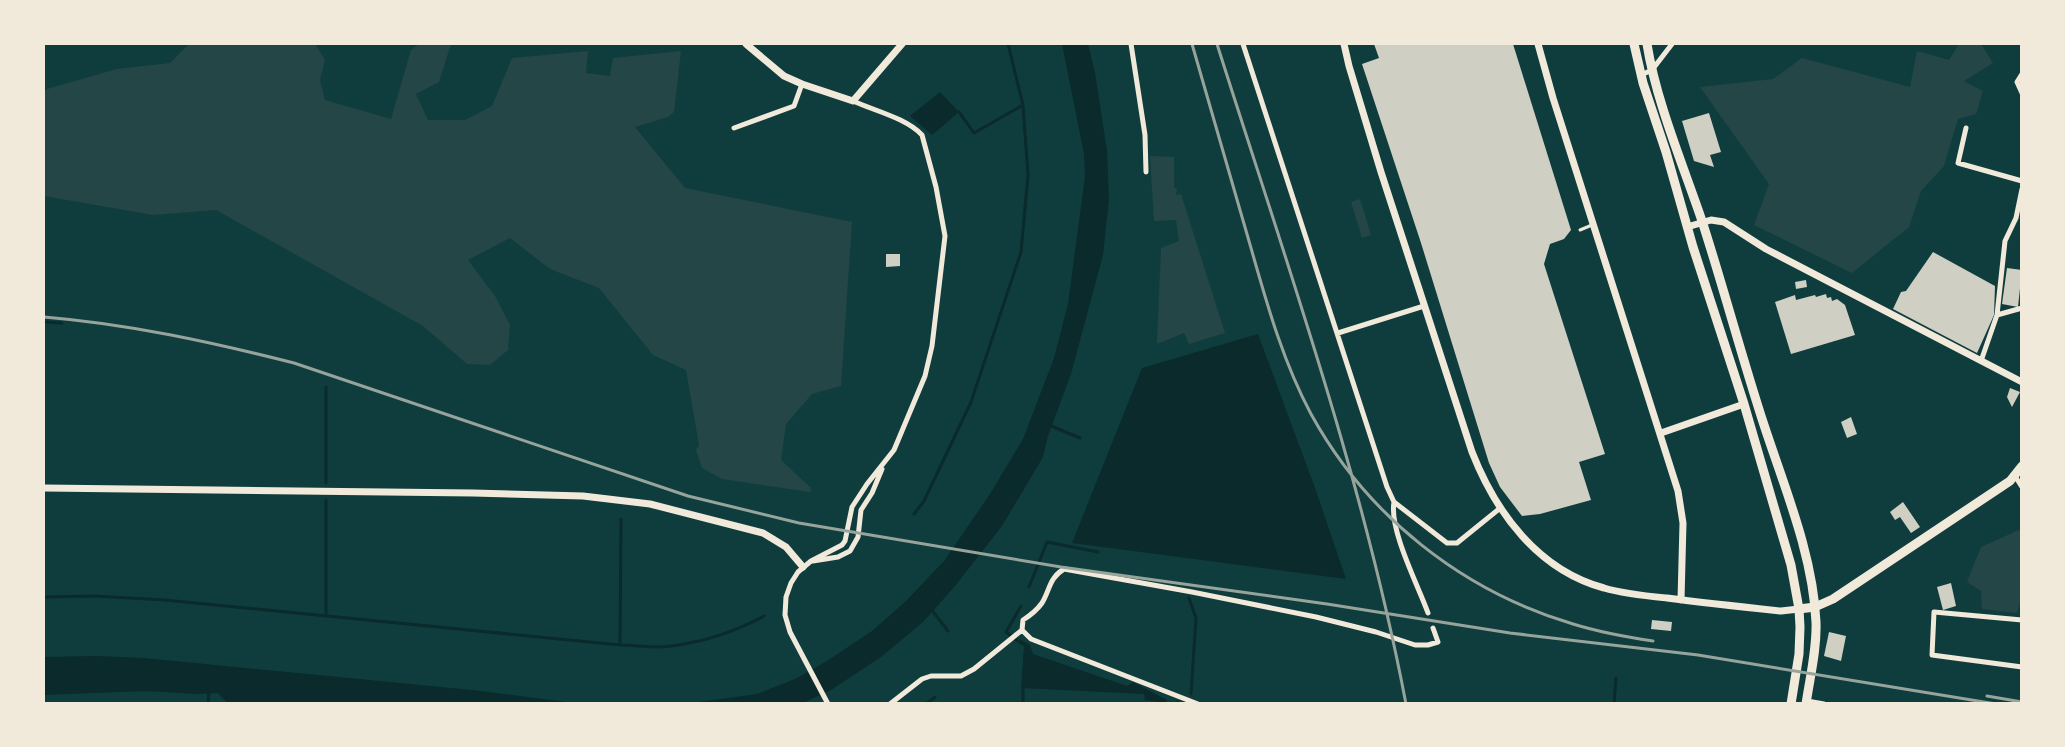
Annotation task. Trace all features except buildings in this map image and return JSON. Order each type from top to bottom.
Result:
[{"type":"main road","points":[[1634,44],[1641,75],[1687,227],[1785,539],[1799,609],[1799,654],[1791,704]]},
{"type":"main road","points":[[1647,44],[1652,70],[1798,528],[1811,580],[1816,638],[1806,702]]},
{"type":"main road","points":[[1799,609],[1815,607],[1833,599],[2015,476],[2022,466]]},
{"type":"street","points":[[746,44],[784,76],[853,101],[913,127],[922,135],[936,187],[945,236],[932,346],[925,376],[894,450],[852,507],[845,541],[842,545],[803,567],[791,583],[785,604],[786,621],[795,644],[828,704]]},
{"type":"street","points":[[853,101],[902,44]]},
{"type":"street","points":[[1131,44],[1145,135],[1146,172]]},
{"type":"street","points":[[1243,44],[1338,333],[1366,426],[1394,502],[1393,510],[1399,538],[1428,613]]},
{"type":"street","points":[[1344,44],[1348,66],[1472,452],[1481,477],[1499,509],[1514,528],[1537,552],[1557,567],[1588,583],[1626,593],[1681,600],[1781,611],[1799,609]]},
{"type":"street","points":[[1538,44],[1553,98],[1661,433],[1680,505],[1683,547],[1681,600]]},
{"type":"street","points":[[1641,75],[1652,70],[1672,44]]},
{"type":"street","points":[[2022,74],[2017,82],[2022,93]]},
{"type":"street","points":[[734,128],[794,106],[802,84]]},
{"type":"street","points":[[1966,128],[1958,163],[2022,181]]},
{"type":"street","points":[[1981,361],[1997,315],[2006,241],[2019,219],[2022,189]]},
{"type":"street","points":[[1687,227],[1711,220],[1724,222],[1766,249],[2022,382]]},
{"type":"street","points":[[1338,333],[1424,306]]},
{"type":"street","points":[[1997,315],[2022,308]]},
{"type":"street","points":[[1661,433],[1744,404]]},
{"type":"street","points":[[811,561],[838,557],[850,551],[858,537],[861,510],[872,493],[883,465]]},
{"type":"street","points":[[2015,476],[2022,486]]},
{"type":"street","points":[[44,488],[583,496],[650,504],[763,533],[786,547],[803,567]]},
{"type":"street","points":[[1394,502],[1447,543],[1457,543],[1499,509]]},
{"type":"street","points":[[890,704],[922,679],[961,675],[974,669],[1022,630],[1023,620],[1041,604],[1054,576],[1064,569],[1316,617],[1376,632],[1415,645],[1438,642],[1432,628]]},
{"type":"street","points":[[2022,620],[1934,612],[1932,655],[2022,667]]},
{"type":"street","points":[[1022,630],[1031,639],[1198,704]]},
{"type":"street","points":[[1806,702],[1824,704]]},
{"type":"lane","points":[[1580,230],[1594,225]]},
{"type":"shaded area","points":[[189,44],[315,44],[325,60],[320,80],[325,100],[391,119],[411,50],[419,44],[451,44],[439,82],[416,94],[428,120],[465,120],[492,106],[512,58],[588,51],[586,73],[610,76],[613,58],[681,51],[674,112],[668,117],[635,127],[685,188],[852,222],[841,386],[812,394],[786,424],[781,460],[811,488],[810,492],[722,479],[702,468],[696,450],[699,445],[686,370],[653,355],[599,288],[550,269],[510,238],[468,260],[495,296],[510,325],[508,350],[490,365],[467,364],[423,326],[216,210],[153,215],[44,196],[44,92],[47,89],[117,69],[170,63]]},
{"type":"shaded area","points":[[1062,44],[1088,44],[1095,73],[1107,151],[1109,199],[1103,255],[1071,374],[1048,436],[1043,457],[1002,526],[955,586],[923,622],[881,657],[831,690],[803,703],[685,704],[757,694],[795,679],[872,631],[906,601],[944,561],[990,494],[1023,439],[1054,358],[1068,304],[1085,176],[1084,154]]},
{"type":"shaded area","points":[[1959,44],[1981,44],[1993,63],[1964,81],[1983,91],[1976,114],[1958,119],[1944,166],[1921,191],[1909,227],[1852,273],[1754,225],[1769,184],[1700,87],[1773,79],[1802,58],[1910,87],[1917,51],[1949,60]]},
{"type":"shaded area","points":[[940,92],[959,112],[932,135],[910,116]]},
{"type":"shaded area","points":[[1150,156],[1174,157],[1176,195],[1181,194],[1225,333],[1189,344],[1184,333],[1157,344],[1161,248],[1179,241],[1176,220],[1154,221]]},
{"type":"shaded area","points":[[1360,199],[1371,235],[1362,238],[1351,202]]},
{"type":"shaded area","points":[[1258,334],[1346,579],[1072,543],[1142,368]]},
{"type":"shaded area","points":[[2021,529],[2021,599],[2017,613],[1982,609],[1981,591],[1967,582],[1981,547]]},
{"type":"shaded area","points":[[1020,639],[1030,645],[1033,654],[1127,686],[1133,682],[1167,700],[1166,703],[1145,700],[1144,694],[1021,688],[1024,646],[1019,644]]},
{"type":"shaded area","points":[[44,657],[144,658],[472,690],[574,703],[228,704],[218,693],[146,691],[44,695]]},
{"type":"waterway","points":[[959,112],[974,133],[1023,105],[1008,44]]},
{"type":"waterway","points":[[914,514],[924,501],[971,402],[1021,252],[1028,175],[1023,105]]},
{"type":"waterway","points":[[44,322],[62,323]]},
{"type":"waterway","points":[[326,387],[326,483]]},
{"type":"waterway","points":[[1049,425],[1080,438]]},
{"type":"waterway","points":[[326,500],[326,615]]},
{"type":"waterway","points":[[620,645],[621,519]]},
{"type":"waterway","points":[[1029,587],[1047,542],[1098,552]]},
{"type":"waterway","points":[[44,597],[94,596],[165,600],[652,647],[665,647],[707,639],[764,616]]},
{"type":"waterway","points":[[1189,598],[1196,618],[1191,694]]},
{"type":"waterway","points":[[1018,641],[1006,632],[1021,606]]},
{"type":"waterway","points":[[931,609],[948,631]]},
{"type":"waterway","points":[[1614,704],[1616,678]]},
{"type":"waterway","points":[[1023,688],[1023,704]]},
{"type":"waterway","points":[[208,704],[209,690]]},
{"type":"waterway","points":[[926,704],[935,697]]},
{"type":"waterway","points":[[1003,704],[1023,703]]},
{"type":"railway","points":[[1192,44],[1276,332],[1311,414],[1334,451],[1360,485],[1389,517],[1421,545],[1456,570],[1493,592],[1532,610],[1573,624],[1653,641]]},
{"type":"railway","points":[[1217,44],[1296,289],[1345,453],[1368,536],[1406,704]]},
{"type":"railway","points":[[44,317],[107,324],[170,335],[294,363],[688,496],[799,523],[1061,567],[1327,604],[1510,633],[1698,655],[1996,704]]},
{"type":"railway","points":[[1987,696],[2022,702]]}]
